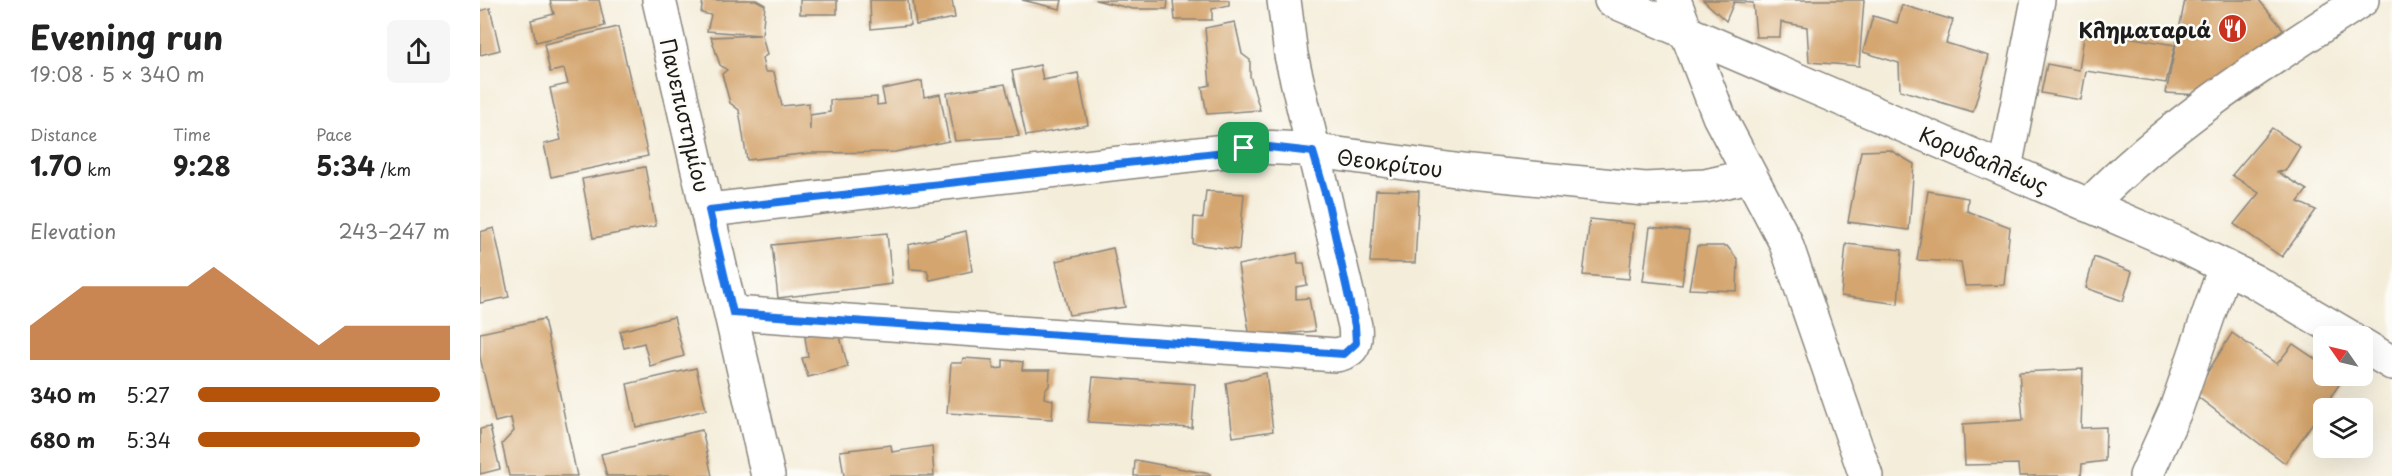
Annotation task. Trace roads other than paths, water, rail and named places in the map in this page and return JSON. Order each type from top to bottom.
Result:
[{"type":"street","name":"Πανεπιστημίου","points":[[659,0],[733,313],[768,476]]},
{"type":"street","points":[[733,313],[1344,354],[1356,343],[1355,326],[1328,203],[1313,152],[1291,55],[1284,0]]},
{"type":"street","name":"Κορυδαλλέως","points":[[1611,0],[2089,205],[2225,267],[2330,326]]},
{"type":"street","points":[[1674,0],[1719,116],[1749,176],[1775,218],[1785,242],[1866,476]]},
{"type":"street","points":[[2005,168],[2038,0]]},
{"type":"street","points":[[2089,205],[2150,146],[2274,58],[2362,0]]},
{"type":"street","name":"Θεοκρίτου","points":[[709,210],[1244,148],[1269,147],[1470,172],[1645,189],[1705,186],[1749,176]]},
{"type":"street","points":[[2146,476],[2176,409],[2225,267]]},
{"type":"street","points":[[2373,352],[2392,363]]},
{"type":"place","name":"Κληματαριά","points":[[2232,29]]}]
